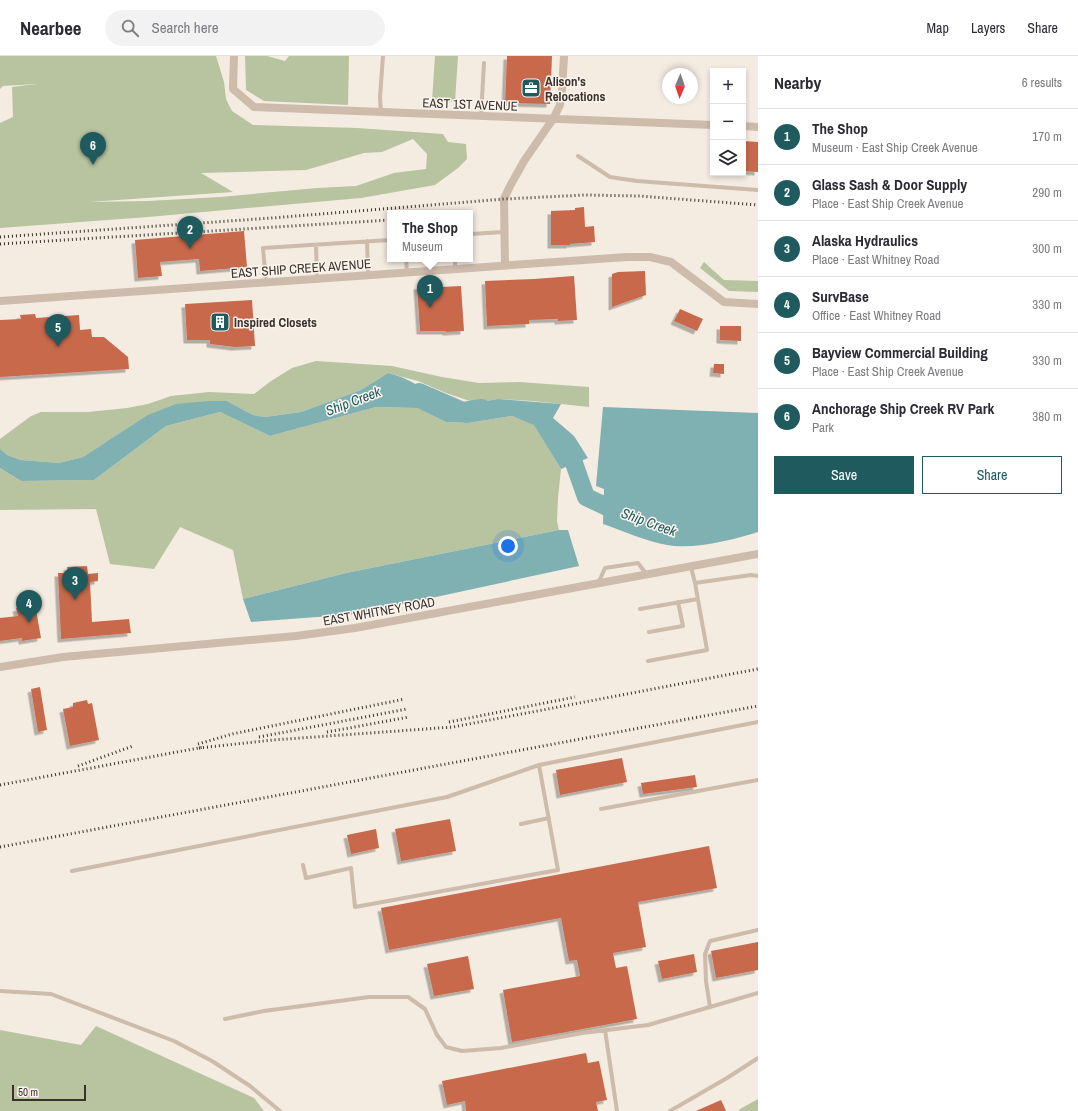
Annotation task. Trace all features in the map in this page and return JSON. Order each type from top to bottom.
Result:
[{"type":"street","name":"EAST 1ST AVENUE","points":[[234,56],[233,89],[254,107],[710,125]]},
{"type":"street","points":[[505,265],[504,199],[524,161],[553,119],[560,105],[564,56]]},
{"type":"street","points":[[746,126],[758,127]]},
{"type":"street","name":"EAST SHIP CREEK AVENUE","points":[[0,301],[505,265],[627,257],[650,257],[671,262],[724,302],[758,304]]},
{"type":"street","name":"EAST WHITNEY ROAD","points":[[0,667],[63,657],[296,636],[355,628],[758,554]]},
{"type":"lane","points":[[381,113],[383,56]]},
{"type":"lane","points":[[480,116],[484,63]]},
{"type":"lane","points":[[578,156],[610,177],[637,181],[758,190]]},
{"type":"lane","points":[[473,234],[505,232]]},
{"type":"lane","points":[[266,282],[263,248],[387,240]]},
{"type":"lane","points":[[367,241],[368,275]]},
{"type":"lane","points":[[316,245],[317,278]]},
{"type":"lane","points":[[406,262],[407,272]]},
{"type":"lane","points":[[455,262],[455,269]]},
{"type":"lane","points":[[597,584],[605,568],[638,563],[648,575]]},
{"type":"lane","points":[[648,661],[707,650],[691,567]]},
{"type":"lane","points":[[695,583],[758,576]]},
{"type":"lane","points":[[640,609],[698,599]]},
{"type":"lane","points":[[649,632],[682,626],[678,602]]},
{"type":"lane","points":[[72,871],[447,797],[539,765],[758,722]]},
{"type":"lane","points":[[303,865],[306,878],[351,868],[356,907],[558,870],[539,765]]},
{"type":"lane","points":[[600,809],[758,780]]},
{"type":"lane","points":[[521,824],[549,818]]},
{"type":"lane","points":[[710,1007],[704,954],[710,941],[758,930]]},
{"type":"lane","points":[[0,991],[51,994],[174,1041],[212,1061],[250,1086],[280,1111]]},
{"type":"lane","points":[[225,1019],[369,997],[408,997],[425,1009],[437,1035],[446,1047],[462,1051],[501,1048],[582,1033],[648,1025],[758,993]]},
{"type":"lane","points":[[605,1030],[617,1111]]},
{"type":"lane","points":[[670,1111],[758,1058]]},
{"type":"green space","points":[[0,56],[216,56],[224,82],[226,99],[232,111],[253,125],[357,128],[443,134],[448,142],[466,144],[467,159],[458,168],[435,185],[361,198],[148,217],[0,228],[0,123],[13,117],[12,87],[37,84],[3,86],[0,89]],"holes":[[[413,139],[427,154],[426,169],[394,173],[356,186],[220,197],[148,201],[89,202],[233,192],[201,173],[306,170],[364,153],[382,152]]]},
{"type":"green space","points":[[245,56],[267,56],[285,61],[289,56],[349,56],[348,105],[264,101],[246,90]]},
{"type":"green space","points":[[435,56],[458,56],[455,102],[432,101]]},
{"type":"green space","points":[[704,262],[724,280],[758,281],[758,292],[729,291],[700,268]]},
{"type":"green space","points":[[316,361],[392,366],[442,377],[479,383],[519,382],[589,387],[589,407],[498,399],[476,403],[446,393],[418,381],[388,373],[361,390],[301,412],[265,417],[253,415],[227,401],[105,443],[83,457],[59,463],[21,460],[7,455],[0,449],[0,439],[31,416],[41,412],[88,412],[127,408],[148,404],[171,396],[209,392],[254,394],[292,368]]},
{"type":"green space","points":[[376,407],[417,408],[446,422],[468,423],[512,416],[534,424],[561,469],[557,521],[559,530],[346,573],[243,599],[233,550],[180,527],[154,569],[110,564],[96,509],[0,510],[0,468],[21,481],[94,480],[166,426],[220,412],[270,436]]},
{"type":"green space","points":[[96,1026],[254,1098],[264,1111],[0,1111],[0,1030],[81,1045]]},
{"type":"green space","points":[[758,1099],[758,1111],[739,1111],[740,1109]]},
{"type":"water","points":[[388,373],[414,383],[452,410],[476,403],[498,399],[561,404],[553,418],[574,436],[588,458],[561,469],[534,425],[512,416],[468,423],[446,422],[417,408],[376,407],[270,436],[220,412],[166,426],[94,480],[21,481],[0,468],[0,449],[7,455],[21,460],[59,463],[83,457],[148,415],[176,404],[227,401],[253,415],[265,417],[301,412],[361,390]]},
{"type":"water","points":[[603,407],[758,413],[758,532],[713,543],[678,546],[651,541],[603,524],[604,489],[596,486]]},
{"type":"water","points":[[559,530],[568,530],[579,566],[357,614],[251,622],[243,599],[346,573]]},
{"type":"building","points":[[507,56],[552,56],[550,104],[505,103]]},
{"type":"building","points":[[746,141],[758,142],[758,172],[746,171]]},
{"type":"building","points":[[584,207],[585,227],[594,226],[595,242],[570,245],[551,245],[551,211],[575,210],[575,208]]},
{"type":"building","points":[[244,231],[247,267],[200,271],[199,259],[160,262],[162,276],[138,278],[135,240]]},
{"type":"building","points":[[645,271],[646,295],[612,307],[612,274],[618,272]]},
{"type":"building","points":[[574,276],[577,320],[529,320],[529,324],[487,326],[485,281]]},
{"type":"building","points":[[441,283],[441,287],[461,286],[464,331],[420,331],[417,286]]},
{"type":"building","name":"Inspired Closets","points":[[252,300],[255,346],[235,347],[210,344],[210,340],[187,340],[185,304]]},
{"type":"building","points":[[680,309],[703,319],[697,331],[674,321]]},
{"type":"building","points":[[35,314],[36,318],[79,315],[80,330],[91,329],[92,337],[104,337],[128,357],[129,369],[0,377],[0,320],[21,319],[20,315]]},
{"type":"building","points":[[720,326],[741,326],[741,341],[720,340]]},
{"type":"building","points":[[714,364],[724,364],[724,374],[713,373]]},
{"type":"building","points":[[87,566],[88,574],[98,573],[98,581],[90,582],[92,622],[129,619],[131,633],[61,639],[58,573],[68,573],[67,567]]},
{"type":"building","points":[[35,604],[41,638],[22,641],[22,638],[0,641],[0,618],[18,616],[16,608]]},
{"type":"building","points":[[40,687],[47,730],[38,732],[31,689]]},
{"type":"building","points":[[87,700],[88,704],[92,703],[99,740],[70,746],[63,709],[73,707],[73,703]]},
{"type":"building","points":[[622,758],[627,782],[560,795],[556,770]]},
{"type":"building","points":[[695,775],[697,787],[643,794],[641,783]]},
{"type":"building","points":[[450,819],[456,851],[401,861],[395,829]]},
{"type":"building","points":[[376,829],[379,848],[351,854],[347,835]]},
{"type":"building","points":[[709,846],[717,888],[638,902],[646,947],[613,953],[616,968],[627,966],[637,1019],[512,1042],[503,990],[580,976],[577,960],[569,961],[561,918],[389,950],[381,908]]},
{"type":"building","points":[[758,942],[758,970],[716,978],[711,951]]},
{"type":"building","points":[[694,954],[697,972],[662,979],[658,961]]},
{"type":"building","points":[[468,956],[474,989],[434,996],[427,964]]},
{"type":"building","points":[[586,1053],[588,1063],[599,1061],[607,1100],[596,1102],[598,1111],[466,1111],[465,1101],[447,1105],[442,1081]]},
{"type":"building","points":[[721,1100],[726,1111],[696,1111]]},
{"type":"waterway","name":"Ship Creek","points":[[419,392],[463,411],[482,408]]},
{"type":"waterway","name":"Ship Creek","points":[[561,443],[574,463],[586,497],[626,516]]},
{"type":"railway","points":[[0,237],[272,218],[504,199],[585,195],[639,196],[758,205]]},
{"type":"railway","points":[[0,244],[387,220]]},
{"type":"railway","points":[[199,748],[273,740],[453,727],[758,669]]},
{"type":"railway","points":[[449,722],[575,697]]},
{"type":"railway","points":[[198,744],[232,734],[405,699]]},
{"type":"railway","points":[[0,847],[758,706]]},
{"type":"railway","points":[[259,737],[407,709]]},
{"type":"railway","points":[[327,732],[409,717]]},
{"type":"railway","points":[[78,766],[133,746]]},
{"type":"railway","points":[[0,785],[204,747]]},
{"type":"place","name":"Alison's Relocations","points":[[531,88]]},
{"type":"place","name":"Anchorage Ship Creek RV Park","points":[[93,165]]},
{"type":"place","name":"Glass Sash & Door Supply","points":[[190,249]]},
{"type":"place","name":"The Shop","points":[[430,308]]},
{"type":"place","name":"Inspired Closets","points":[[220,322]]},
{"type":"place","name":"Bayview Commercial Building","points":[[58,347]]},
{"type":"place","name":"Alaska Hydraulics","points":[[75,600]]},
{"type":"place","name":"SurvBase","points":[[29,623]]}]
